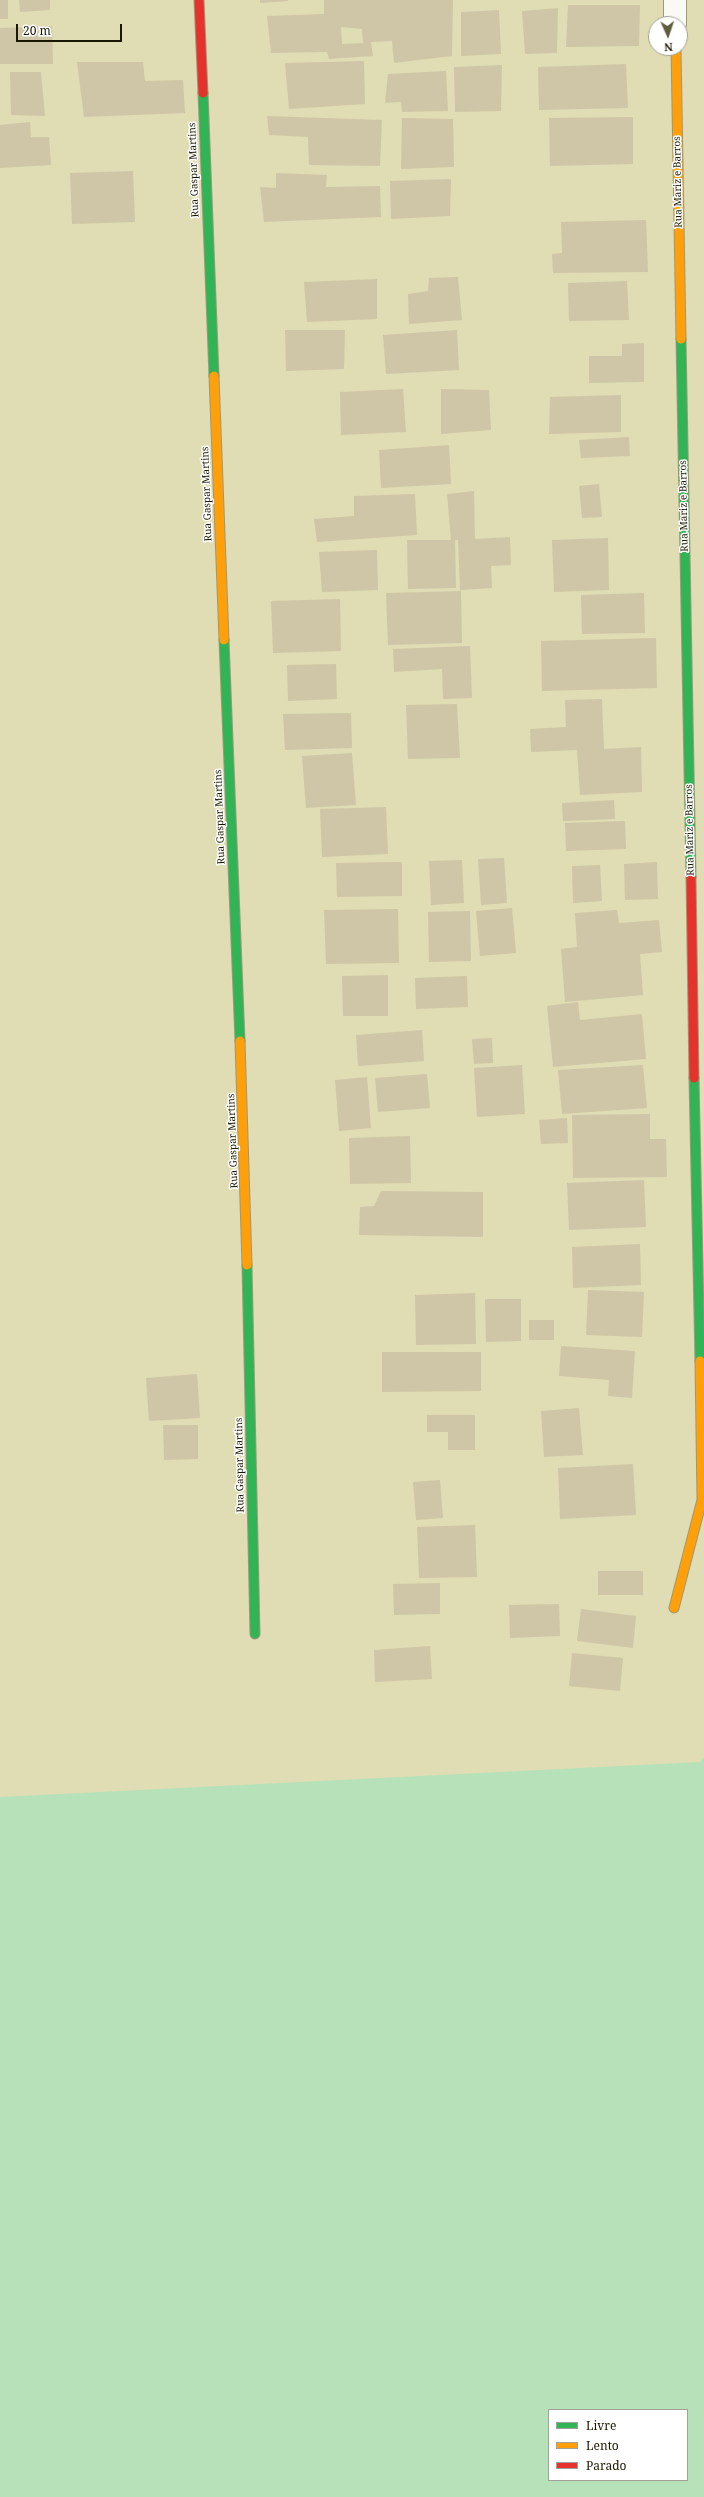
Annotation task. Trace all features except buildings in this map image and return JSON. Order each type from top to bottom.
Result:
[{"type":"street","name":"Rua Gaspar Martins","points":[[198,0],[243,1113],[255,1634]]},
{"type":"street","points":[[675,0],[675,16]]},
{"type":"street","name":"Rua Mariz e Barros","points":[[674,1608],[702,1500],[699,1100],[676,56]]},
{"type":"green space","points":[[704,1758],[704,2497],[0,2497],[0,1797],[700,1762]]},
{"type":"traffic: fast","points":[[203,93],[214,376]]},
{"type":"traffic: fast","points":[[681,339],[691,877]]},
{"type":"traffic: fast","points":[[224,640],[240,1041]]},
{"type":"traffic: fast","points":[[694,1078],[700,1361]]},
{"type":"traffic: fast","points":[[247,1265],[255,1634]]},
{"type":"traffic: slow","points":[[676,56],[681,339]]},
{"type":"traffic: slow","points":[[214,376],[224,640]]},
{"type":"traffic: slow","points":[[240,1041],[247,1265]]},
{"type":"traffic: slow","points":[[674,1608],[702,1500],[700,1361]]},
{"type":"traffic: jam","points":[[199,0],[203,93]]},
{"type":"traffic: jam","points":[[691,877],[694,1078]]}]
